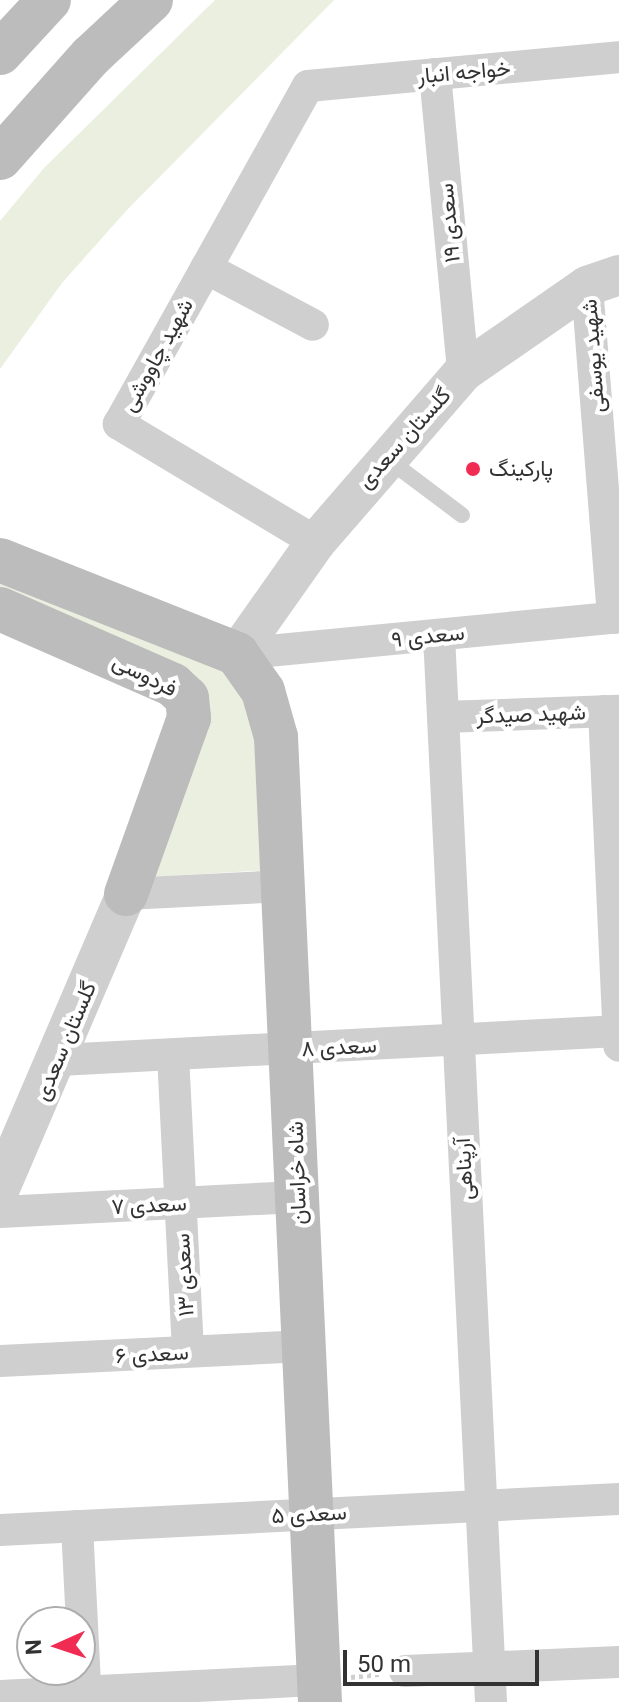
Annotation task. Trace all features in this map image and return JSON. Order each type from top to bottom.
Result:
[{"type":"main road","points":[[0,53],[49,0]]},
{"type":"main road","points":[[0,158],[91,56],[151,0]]},
{"type":"main road","points":[[0,560],[237,654]]},
{"type":"main road","name":"فردوسی","points":[[0,609],[173,685],[187,698],[189,718],[126,894]]},
{"type":"main road","name":"شاه خراسان","points":[[237,654],[263,691],[276,737],[319,1691]]},
{"type":"street","name":"خواجه انبار","points":[[308,86],[619,57]]},
{"type":"street","name":"سعدی ۱۹","points":[[435,74],[463,372]]},
{"type":"street","name":"شهید چاووشی","points":[[308,86],[119,424],[316,542]]},
{"type":"street","points":[[206,268],[313,325]]},
{"type":"street","name":"گلستان سعدی","points":[[237,654],[316,542],[385,457],[463,372],[603,281]]},
{"type":"street","name":"شهید یوسفی","points":[[603,281],[616,618]]},
{"type":"street","name":"سعدی ۹","points":[[237,654],[616,618]]},
{"type":"street","name":"آرپناهی","points":[[439,635],[491,1702]]},
{"type":"street","points":[[611,711],[619,1046]]},
{"type":"street","name":"شهید صیدگر","points":[[443,717],[611,711]]},
{"type":"street","points":[[126,894],[285,886]]},
{"type":"street","name":"گلستان سعدی","points":[[0,1188],[59,1060],[126,894]]},
{"type":"street","name":"سعدی ۸","points":[[59,1060],[619,1031]]},
{"type":"street","name":"سعدی ۱۳","points":[[173,1055],[188,1352]]},
{"type":"street","name":"سعدی ۷","points":[[0,1212],[298,1197]]},
{"type":"street","name":"سعدی ۶","points":[[0,1361],[305,1346]]},
{"type":"street","name":"سعدی ۵","points":[[0,1530],[619,1499]]},
{"type":"street","points":[[77,1526],[86,1697]]},
{"type":"street","points":[[405,1671],[619,1662]]},
{"type":"street","points":[[0,1696],[319,1691]]},
{"type":"lane","points":[[385,457],[462,515]]},
{"type":"path","points":[[319,1691],[405,1671]]},
{"type":"green space","points":[[215,0],[334,0],[126,211],[62,283],[0,369],[0,221],[44,168]]},
{"type":"green space","points":[[0,573],[221,659],[259,718],[270,870],[150,877],[204,720],[0,598]]},
{"type":"place","name":"پارکینگ","points":[[473,469]]}]
